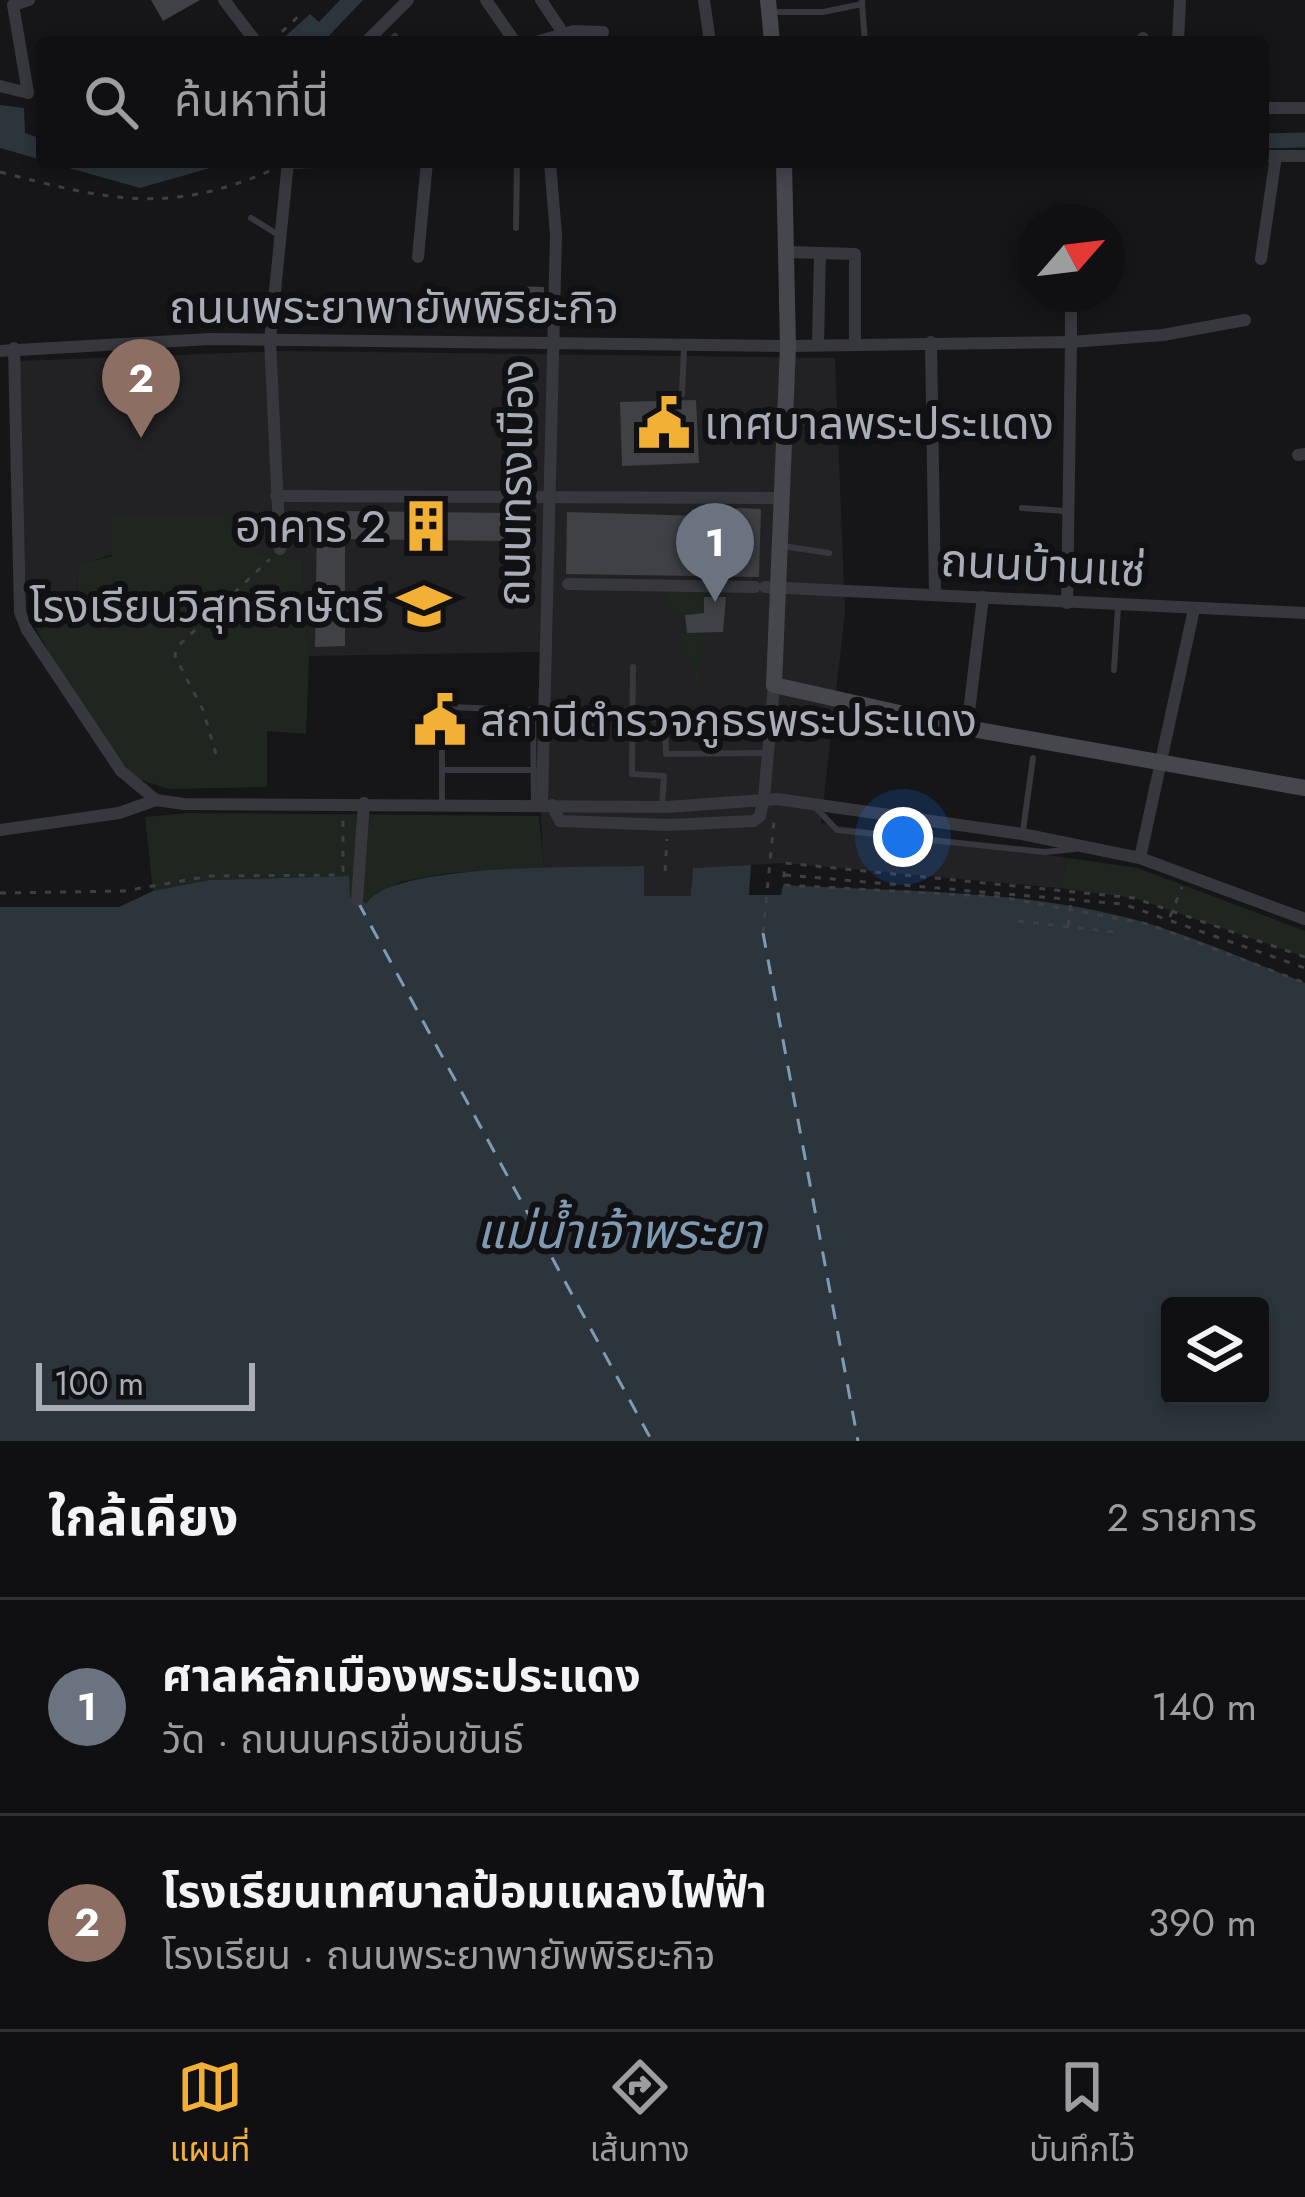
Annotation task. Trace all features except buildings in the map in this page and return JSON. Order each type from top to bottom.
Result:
[{"type":"main road","points":[[768,6],[771,36]]},
{"type":"main road","points":[[784,168],[788,346],[778,546],[766,587],[774,686],[967,728],[1305,788]]},
{"type":"street","points":[[0,86],[28,93],[13,5],[29,0]]},
{"type":"street","points":[[224,0],[251,36]]},
{"type":"street","points":[[372,36],[408,0]]},
{"type":"street","points":[[486,0],[511,36]]},
{"type":"street","points":[[541,0],[563,33]]},
{"type":"street","points":[[704,0],[709,36]]},
{"type":"street","points":[[1178,36],[1180,0]]},
{"type":"street","points":[[554,36],[603,32]]},
{"type":"street","points":[[1269,108],[1305,108]]},
{"type":"street","points":[[1262,259],[1270,156],[1305,156]]},
{"type":"street","points":[[280,549],[270,340],[287,168]]},
{"type":"street","points":[[418,256],[426,168]]},
{"type":"street","name":"ถนนทรงเมือง","points":[[543,804],[556,235],[550,168]]},
{"type":"street","points":[[787,252],[855,254],[855,344]]},
{"type":"street","points":[[818,345],[820,253]]},
{"type":"street","points":[[1067,603],[1071,312]]},
{"type":"street","name":"ถนนพระยาพายัพพิริยะกิจ","points":[[4,347],[270,340],[788,346],[1071,342],[1163,335],[1245,320]]},
{"type":"street","points":[[932,342],[935,595]]},
{"type":"street","points":[[4,347],[15,458],[20,612],[27,631],[121,771],[156,800]]},
{"type":"street","points":[[0,463],[15,458]]},
{"type":"street","points":[[276,496],[780,498]]},
{"type":"street","name":"ถนนบ้านแซ่","points":[[568,584],[766,587],[1305,613]]},
{"type":"street","points":[[967,728],[983,597]]},
{"type":"street","points":[[1140,858],[1194,608]]},
{"type":"street","points":[[543,804],[560,821],[668,825],[754,821],[770,799],[774,686]]},
{"type":"street","points":[[0,830],[119,813],[156,800],[184,804],[662,807],[770,799],[1022,834],[1140,858],[1305,919]]},
{"type":"street","points":[[357,900],[364,803]]},
{"type":"lane","points":[[768,6],[823,12],[862,2],[865,36]]},
{"type":"lane","points":[[516,228],[517,168]]},
{"type":"lane","points":[[251,218],[280,236]]},
{"type":"lane","points":[[682,394],[684,345]]},
{"type":"lane","points":[[784,423],[811,421]]},
{"type":"lane","points":[[1022,508],[1068,512]]},
{"type":"lane","points":[[778,546],[830,554]]},
{"type":"lane","points":[[1114,670],[1118,605]]},
{"type":"lane","points":[[633,667],[632,774],[664,776]]},
{"type":"lane","points":[[442,804],[442,712],[446,707],[532,708],[534,770],[543,804]]},
{"type":"lane","points":[[633,717],[665,718],[662,807]]},
{"type":"lane","points":[[666,754],[769,753]]},
{"type":"lane","points":[[1022,834],[1033,758]]},
{"type":"lane","points":[[442,770],[534,770]]},
{"type":"lane","points":[[815,806],[837,830],[1045,852],[1085,848]]},
{"type":"lane","points":[[930,839],[932,822]]},
{"type":"path","points":[[277,36],[303,12]]},
{"type":"path","points":[[0,172],[77,194],[138,200],[194,195],[245,182],[275,168]]},
{"type":"path","points":[[216,754],[202,710],[175,656],[176,648],[280,549]]},
{"type":"path","points":[[764,933],[770,799]]},
{"type":"path","points":[[0,893],[124,891],[210,876],[338,875],[343,871],[343,803]]},
{"type":"path","points":[[1305,957],[1134,898],[785,863],[783,886],[1000,897],[1148,924],[1305,983]]},
{"type":"path","points":[[1170,919],[1186,874]]},
{"type":"path","points":[[785,875],[1123,904],[1305,968]]},
{"type":"path","points":[[1068,927],[1072,898]]},
{"type":"path","points":[[1018,921],[1115,932]]},
{"type":"shaded area","points":[[284,351],[835,358],[845,612],[821,823],[1068,858],[1060,888],[785,863],[694,868],[692,896],[644,897],[644,867],[544,869],[539,788],[541,652],[309,656],[302,561],[260,554],[226,516],[77,566],[79,620],[37,631],[25,576],[18,361]]},
{"type":"shaded area","points":[[109,515],[226,516],[260,554],[302,560],[309,656],[306,734],[267,731],[267,787],[168,789],[133,777],[71,690],[37,631],[79,620],[77,565],[112,556]]},
{"type":"shaded area","points":[[667,590],[704,592],[704,613],[669,614]]},
{"type":"shaded area","points":[[680,634],[705,634],[701,680],[693,680],[692,658],[681,650]]},
{"type":"shaded area","points":[[188,813],[539,816],[544,869],[449,873],[400,882],[367,903],[350,897],[348,876],[209,880],[153,891],[145,817]]},
{"type":"shaded area","points":[[1068,858],[1138,868],[1305,931],[1305,957],[1134,898],[1060,888]]},
{"type":"water","points":[[340,0],[363,0],[329,36],[286,36],[310,14],[319,22]]},
{"type":"water","points":[[0,105],[24,108],[25,133],[36,137],[36,158],[0,148]]},
{"type":"water","points":[[69,168],[210,168],[140,188]]},
{"type":"water","name":"แม่น้ำเจ้าพระยา","points":[[751,865],[749,895],[781,895],[783,885],[1060,904],[1150,924],[1305,983],[1305,1441],[0,1441],[0,907],[119,907],[153,891],[209,880],[349,876],[350,897],[367,903],[384,890],[452,874],[644,866],[644,896],[691,896],[693,868]]},
{"type":"waterway","points":[[1269,141],[1305,140]]},
{"type":"ferry route","points":[[358,902],[652,1441]]},
{"type":"ferry route","points":[[763,933],[858,1441]]},
{"type":"place","name":"เทศบาลพระประแดง","points":[[664,423]]},
{"type":"place","name":"โรงเรียนเทศบาลป้อมแผลงไฟฟ้า","points":[[141,438]]},
{"type":"place","name":"อาคาร 2","points":[[426,526]]},
{"type":"place","name":"ศาลหลักเมืองพระประแดง","points":[[715,602]]},
{"type":"place","name":"โรงเรียนวิสุทธิกษัตรี","points":[[424,606]]},
{"type":"place","name":"สถานีตำรวจภูธรพระประแดง","points":[[440,720]]}]
